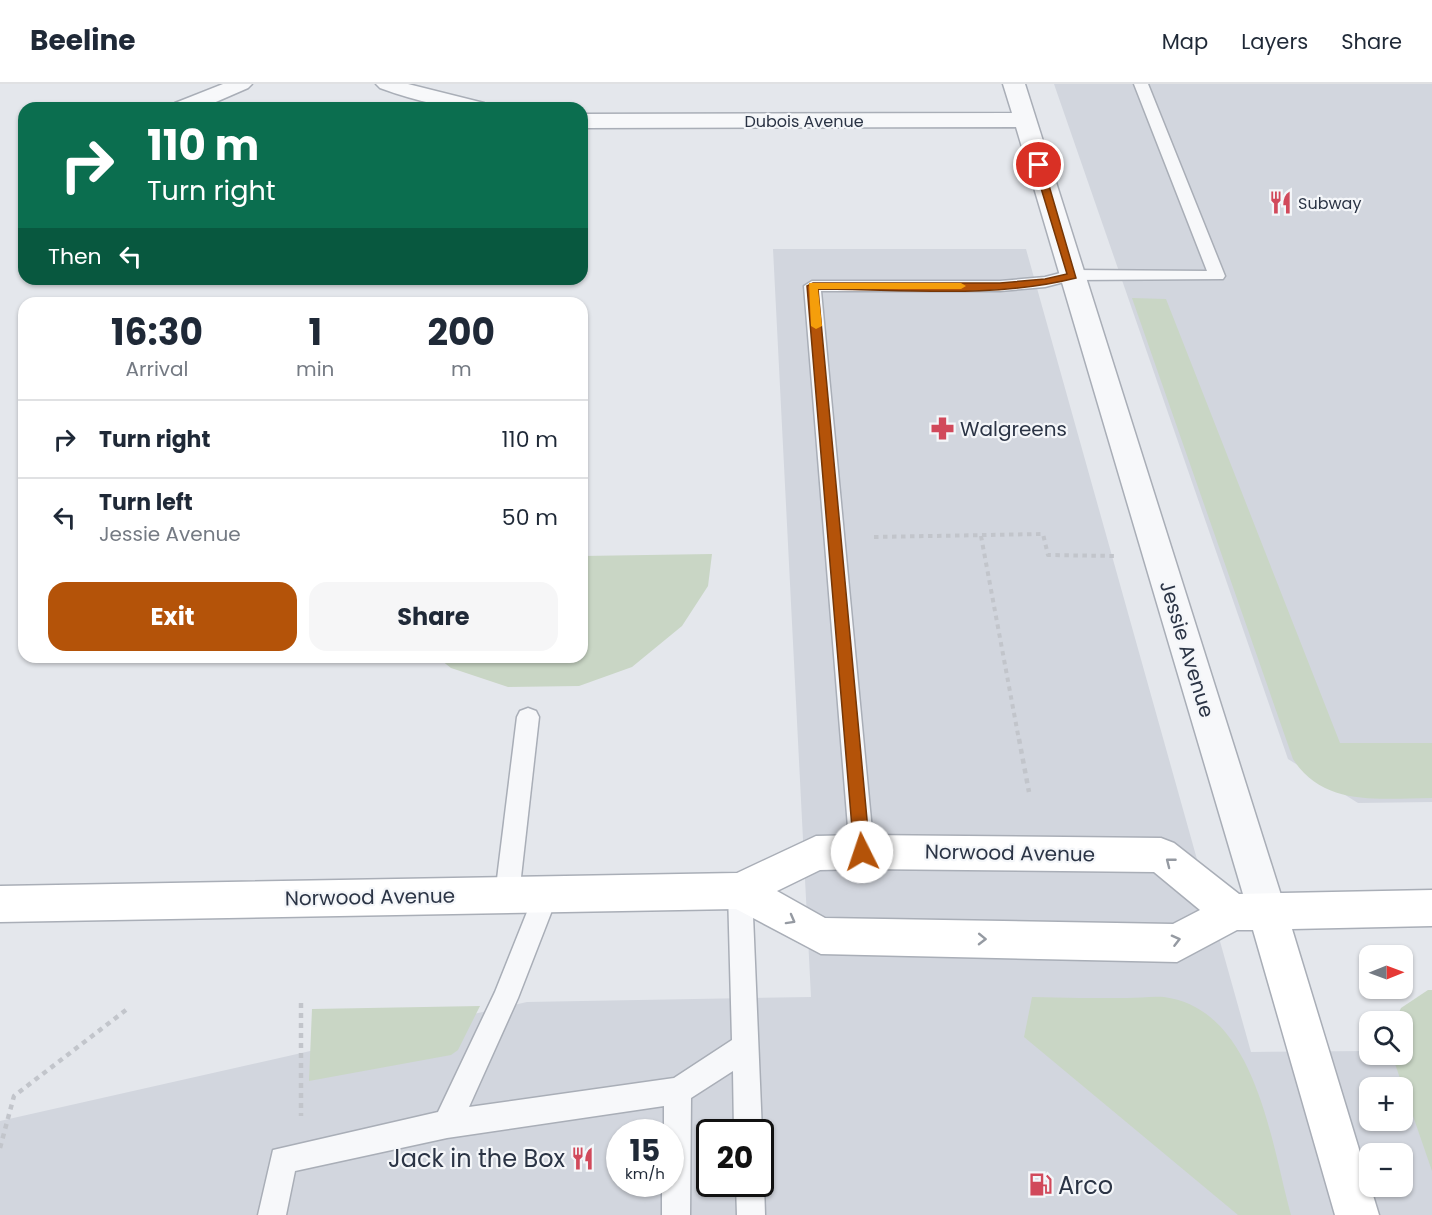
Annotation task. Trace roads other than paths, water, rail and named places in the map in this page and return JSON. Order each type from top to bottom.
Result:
[{"type":"main road","name":"Norwood Avenue","points":[[0,904],[740,891],[816,853],[862,852],[1161,855],[1250,911]]},
{"type":"main road","points":[[740,891],[821,936],[1177,943],[1250,911],[1432,908]]},
{"type":"main road","name":"Jessie Avenue","points":[[1250,911],[1357,1215]]},
{"type":"street","points":[[198,102],[241,84]]},
{"type":"street","points":[[387,84],[450,102]]},
{"type":"street","name":"Jessie Avenue","points":[[1014,84],[1072,275],[1250,911]]},
{"type":"street","name":"Dubois Avenue","points":[[588,121],[1025,120]]},
{"type":"lane","points":[[862,852],[813,286],[1000,286],[1045,282],[1072,275],[1217,276],[1140,84]]},
{"type":"lane","points":[[507,895],[528,717]]},
{"type":"lane","points":[[740,891],[748,1119]]},
{"type":"lane","points":[[447,1124],[505,998],[546,896]]},
{"type":"lane","points":[[272,1215],[282,1160],[447,1124],[678,1091],[745,1047]]},
{"type":"lane","points":[[676,1215],[678,1091]]},
{"type":"lane","points":[[750,1197],[751,1215]]},
{"type":"place","name":"Subway","points":[[1280,203]]},
{"type":"place","name":"Walgreens","points":[[942,429]]},
{"type":"place","name":"Jack in the Box","points":[[583,1158]]},
{"type":"place","name":"Arco","points":[[1040,1185]]}]
